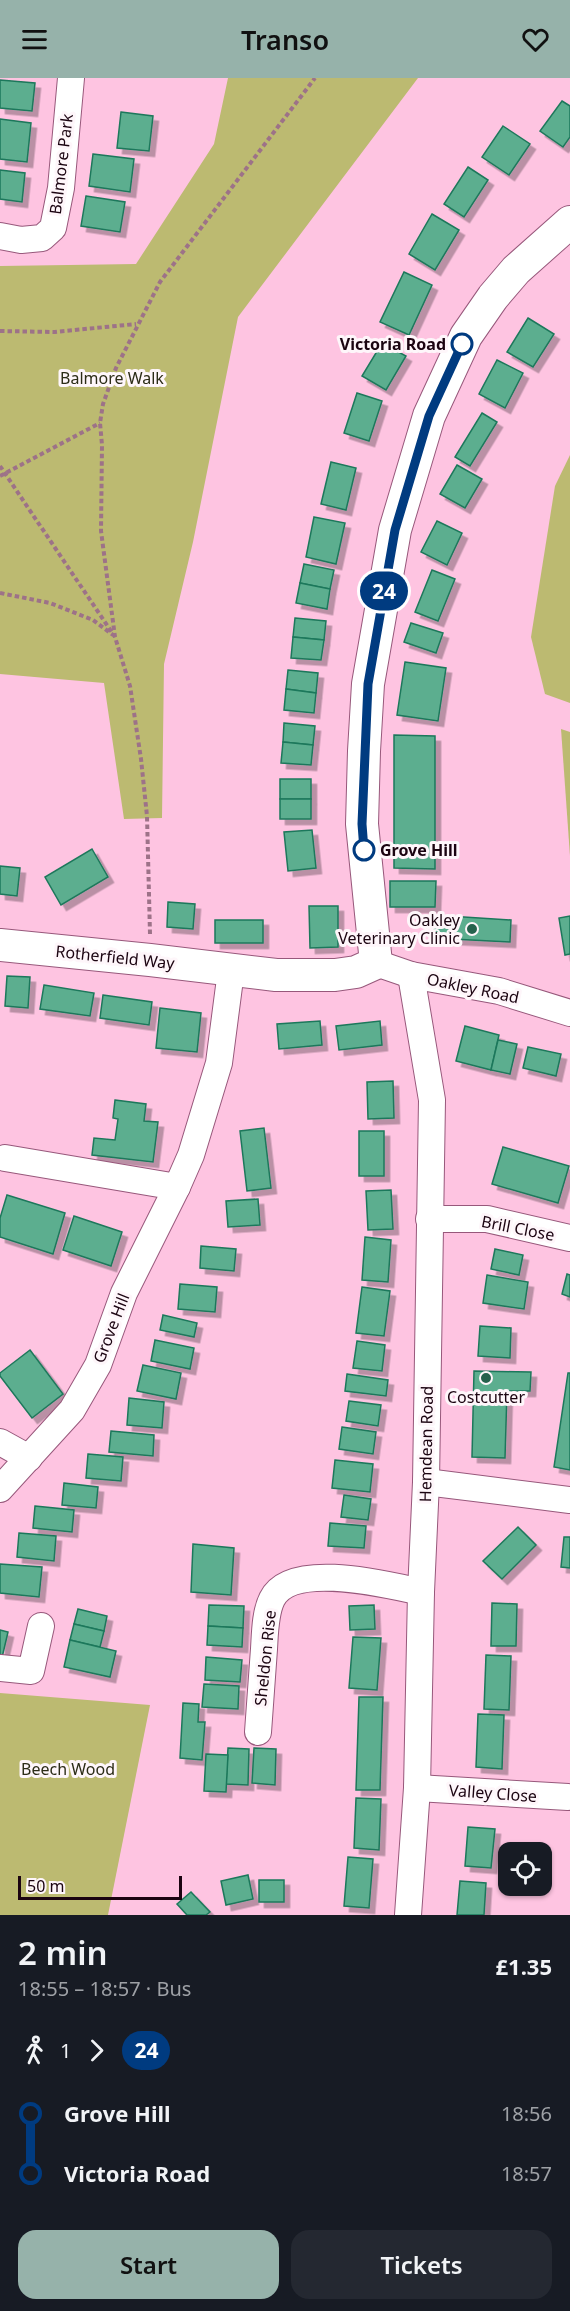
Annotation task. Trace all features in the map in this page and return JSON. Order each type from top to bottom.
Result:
[{"type":"street","name":"Balmore Park","points":[[0,236],[21,240],[42,238],[53,228],[62,188],[71,78]]},
{"type":"street","points":[[231,971],[276,975],[335,975],[356,972],[376,963],[362,824],[364,751],[368,684],[395,530],[429,416],[466,336],[493,297],[516,270],[570,222]]},
{"type":"street","name":"Rotherfield Way","points":[[0,945],[150,960],[231,971]]},
{"type":"street","name":"Oakley Road","points":[[376,963],[411,975],[500,991],[570,1013]]},
{"type":"street","name":"Grove Hill","points":[[0,1489],[72,1410],[98,1365],[124,1293],[191,1155],[219,1063],[231,971]]},
{"type":"street","name":"Hemdean Road","points":[[408,1915],[417,1788],[426,1482],[432,1100],[411,975]]},
{"type":"street","points":[[6,1158],[177,1187]]},
{"type":"street","name":"Brill Close","points":[[429,1220],[487,1219],[570,1238]]},
{"type":"street","points":[[0,1442],[29,1458]]},
{"type":"street","points":[[426,1482],[570,1500]]},
{"type":"street","name":"Sheldon Rise","points":[[258,1732],[266,1623],[272,1598],[282,1587],[297,1580],[349,1577],[421,1592]]},
{"type":"street","points":[[0,1668],[31,1671],[41,1626]]},
{"type":"street","name":"Valley Close","points":[[417,1788],[569,1798]]},
{"type":"path","points":[[150,960],[147,816],[143,770],[130,686],[115,637],[101,531],[100,423],[103,404],[136,324],[160,282],[315,78]]},
{"type":"path","points":[[0,331],[55,332],[136,324]]},
{"type":"path","points":[[2,475],[100,423]]},
{"type":"path","points":[[0,466],[2,475],[115,637]]},
{"type":"path","points":[[0,593],[50,603],[93,620],[115,637]]},
{"type":"green space","name":"Balmore Walk","points":[[228,78],[418,78],[238,317],[193,542],[164,664],[162,818],[124,819],[104,683],[0,674],[0,266],[136,264],[214,144]]},
{"type":"green space","points":[[570,455],[570,703],[545,694],[531,637],[555,486]]},
{"type":"green space","points":[[561,729],[570,732],[570,856]]},
{"type":"green space","name":"Beech Wood","points":[[0,1693],[150,1705],[108,1915],[0,1915]]},
{"type":"building","points":[[0,80],[35,83],[32,111],[0,108]]},
{"type":"building","points":[[562,101],[570,106],[570,137],[563,147],[540,131]]},
{"type":"building","points":[[121,112],[153,116],[149,151],[117,148]]},
{"type":"building","points":[[0,119],[31,123],[27,162],[0,159]]},
{"type":"building","points":[[503,126],[530,144],[509,175],[482,157]]},
{"type":"building","points":[[93,154],[134,159],[130,192],[89,186]]},
{"type":"building","points":[[468,167],[488,180],[464,217],[444,204]]},
{"type":"building","points":[[0,170],[25,173],[22,202],[0,199]]},
{"type":"building","points":[[86,196],[125,202],[120,232],[81,226]]},
{"type":"building","points":[[432,214],[459,230],[435,270],[409,254]]},
{"type":"building","points":[[404,272],[432,285],[409,335],[380,322]]},
{"type":"building","points":[[528,318],[554,334],[533,367],[507,352]]},
{"type":"building","points":[[382,343],[406,356],[386,390],[362,376]]},
{"type":"building","points":[[497,360],[523,373],[505,408],[479,394]]},
{"type":"building","points":[[357,393],[382,401],[369,441],[344,433]]},
{"type":"building","points":[[482,413],[497,422],[470,466],[455,457]]},
{"type":"building","points":[[331,462],[356,468],[346,510],[321,504]]},
{"type":"building","points":[[457,465],[482,479],[465,508],[440,494]]},
{"type":"building","points":[[314,517],[345,523],[336,564],[306,557]]},
{"type":"building","points":[[437,521],[462,533],[447,565],[421,552]]},
{"type":"building","points":[[304,564],[334,570],[330,589],[300,583]]},
{"type":"building","points":[[432,570],[455,579],[438,621],[415,612]]},
{"type":"building","points":[[300,583],[330,589],[327,609],[296,603]]},
{"type":"building","points":[[295,618],[326,621],[324,640],[293,637]]},
{"type":"building","points":[[411,623],[443,633],[436,653],[404,642]]},
{"type":"building","points":[[293,637],[324,640],[321,660],[291,658]]},
{"type":"building","points":[[405,662],[446,668],[438,721],[397,715]]},
{"type":"building","points":[[288,670],[318,673],[316,693],[286,689]]},
{"type":"building","points":[[286,689],[316,693],[314,713],[284,710]]},
{"type":"building","points":[[284,723],[315,726],[313,745],[283,742]]},
{"type":"building","points":[[394,735],[435,736],[435,869],[394,868]]},
{"type":"building","points":[[283,742],[313,745],[311,765],[281,763]]},
{"type":"building","points":[[280,779],[311,779],[311,799],[280,799]]},
{"type":"building","points":[[280,799],[311,799],[311,819],[280,819]]},
{"type":"building","points":[[312,830],[316,868],[288,871],[284,832]]},
{"type":"building","points":[[92,849],[108,877],[61,905],[45,877]]},
{"type":"building","points":[[0,866],[20,868],[17,896],[0,894]]},
{"type":"building","points":[[390,881],[436,881],[435,907],[390,907]]},
{"type":"building","points":[[168,902],[195,904],[193,929],[167,927]]},
{"type":"building","points":[[309,906],[338,906],[338,947],[310,948]]},
{"type":"building","name":"Oakley Veterinary Clinic","points":[[433,915],[511,920],[510,942],[432,938]]},
{"type":"building","points":[[570,916],[570,954],[565,955],[559,918]]},
{"type":"building","points":[[215,920],[263,920],[263,943],[215,943]]},
{"type":"building","points":[[7,976],[30,977],[28,1008],[5,1006]]},
{"type":"building","points":[[44,985],[94,993],[90,1016],[40,1009]]},
{"type":"building","points":[[103,995],[152,1002],[149,1025],[100,1018]]},
{"type":"building","points":[[160,1008],[201,1013],[197,1052],[156,1048]]},
{"type":"building","points":[[320,1021],[322,1045],[279,1049],[277,1024]]},
{"type":"building","points":[[380,1021],[382,1045],[339,1050],[336,1026]]},
{"type":"building","points":[[465,1026],[499,1035],[491,1070],[456,1061]]},
{"type":"building","points":[[498,1040],[517,1044],[510,1074],[491,1070]]},
{"type":"building","points":[[528,1047],[561,1054],[556,1076],[523,1068]]},
{"type":"building","points":[[393,1081],[394,1118],[368,1119],[367,1082]]},
{"type":"building","points":[[115,1100],[146,1104],[144,1121],[158,1122],[153,1162],[92,1155],[94,1138],[115,1140],[118,1119],[113,1118]]},
{"type":"building","points":[[264,1128],[271,1188],[247,1191],[240,1131]]},
{"type":"building","points":[[359,1131],[384,1131],[384,1176],[359,1176]]},
{"type":"building","points":[[503,1147],[569,1166],[558,1203],[492,1184]]},
{"type":"building","points":[[391,1190],[393,1229],[368,1230],[366,1191]]},
{"type":"building","points":[[7,1195],[65,1213],[53,1254],[0,1237],[0,1218]]},
{"type":"building","points":[[258,1199],[260,1225],[228,1227],[226,1201]]},
{"type":"building","points":[[74,1216],[122,1232],[111,1266],[63,1250]]},
{"type":"building","points":[[365,1237],[391,1240],[388,1282],[362,1280]]},
{"type":"building","points":[[201,1246],[236,1249],[234,1271],[200,1268]]},
{"type":"building","points":[[495,1249],[523,1255],[519,1275],[491,1269]]},
{"type":"building","points":[[567,1274],[570,1275],[570,1297],[562,1294]]},
{"type":"building","points":[[487,1275],[528,1282],[524,1309],[483,1303]]},
{"type":"building","points":[[180,1284],[217,1287],[215,1312],[178,1309]]},
{"type":"building","points":[[362,1287],[390,1291],[384,1336],[356,1333]]},
{"type":"building","points":[[163,1315],[197,1323],[194,1337],[160,1330]]},
{"type":"building","points":[[480,1326],[511,1328],[510,1358],[478,1356]]},
{"type":"building","points":[[155,1340],[194,1348],[190,1369],[151,1361]]},
{"type":"building","points":[[357,1341],[385,1345],[382,1371],[353,1368]]},
{"type":"building","points":[[30,1350],[63,1394],[32,1418],[0,1376],[0,1373]]},
{"type":"building","points":[[143,1365],[181,1373],[176,1399],[137,1391]]},
{"type":"building","points":[[474,1371],[531,1372],[530,1391],[507,1391],[505,1458],[472,1457]]},
{"type":"building","points":[[568,1373],[570,1373],[570,1470],[554,1467]]},
{"type":"building","points":[[347,1374],[388,1380],[386,1396],[345,1391]]},
{"type":"building","points":[[129,1398],[164,1402],[162,1428],[127,1425]]},
{"type":"building","points":[[349,1401],[381,1405],[378,1426],[346,1421]]},
{"type":"building","points":[[342,1427],[376,1432],[373,1454],[339,1449]]},
{"type":"building","points":[[111,1431],[154,1435],[153,1456],[109,1452]]},
{"type":"building","points":[[88,1454],[123,1457],[121,1481],[86,1478]]},
{"type":"building","points":[[335,1460],[373,1464],[370,1492],[332,1488]]},
{"type":"building","points":[[64,1483],[98,1487],[96,1508],[62,1505]]},
{"type":"building","points":[[344,1495],[371,1499],[368,1520],[341,1517]]},
{"type":"building","points":[[35,1506],[74,1510],[72,1532],[33,1528]]},
{"type":"building","points":[[330,1523],[366,1526],[364,1548],[328,1546]]},
{"type":"building","points":[[518,1527],[536,1545],[502,1579],[483,1561]]},
{"type":"building","points":[[19,1533],[56,1536],[54,1561],[17,1557]]},
{"type":"building","points":[[564,1537],[570,1537],[570,1568],[561,1567]]},
{"type":"building","points":[[193,1544],[234,1548],[231,1595],[191,1592]]},
{"type":"building","points":[[0,1564],[42,1567],[39,1597],[0,1593]]},
{"type":"building","points":[[492,1603],[517,1604],[516,1646],[491,1646]]},
{"type":"building","points":[[209,1605],[244,1606],[243,1628],[208,1626]]},
{"type":"building","points":[[374,1605],[375,1629],[350,1630],[349,1606]]},
{"type":"building","points":[[78,1609],[107,1616],[104,1631],[74,1624]]},
{"type":"building","points":[[74,1624],[104,1631],[100,1647],[70,1640]]},
{"type":"building","points":[[208,1626],[243,1628],[242,1647],[207,1645]]},
{"type":"building","points":[[0,1630],[8,1632],[1,1662],[0,1662]]},
{"type":"building","points":[[353,1637],[381,1638],[377,1690],[349,1688]]},
{"type":"building","points":[[70,1640],[116,1651],[110,1677],[64,1667]]},
{"type":"building","points":[[486,1655],[511,1656],[509,1710],[484,1709]]},
{"type":"building","points":[[206,1657],[242,1660],[240,1682],[205,1680]]},
{"type":"building","points":[[204,1684],[239,1686],[238,1709],[202,1707]]},
{"type":"building","points":[[359,1697],[383,1697],[380,1790],[356,1790]]},
{"type":"building","points":[[183,1703],[199,1704],[198,1722],[205,1722],[202,1760],[180,1758]]},
{"type":"building","points":[[478,1714],[504,1715],[502,1769],[476,1767]]},
{"type":"building","points":[[228,1748],[249,1749],[248,1785],[226,1784]]},
{"type":"building","points":[[254,1748],[276,1749],[275,1785],[252,1783]]},
{"type":"building","points":[[206,1754],[228,1755],[226,1792],[204,1791]]},
{"type":"building","points":[[356,1798],[381,1799],[379,1850],[354,1848]]},
{"type":"building","points":[[468,1827],[495,1829],[491,1868],[465,1866]]},
{"type":"building","points":[[348,1857],[373,1859],[369,1908],[344,1906]]},
{"type":"building","points":[[248,1875],[253,1899],[226,1905],[221,1881]]},
{"type":"building","points":[[259,1880],[284,1880],[284,1902],[259,1902]]},
{"type":"building","points":[[460,1881],[486,1883],[484,1915],[457,1915]]},
{"type":"building","points":[[191,1892],[210,1912],[206,1915],[187,1915],[177,1904]]},
{"type":"bus line","name":"24","points":[[364,850],[362,824],[368,684],[395,530],[429,416],[462,344]]},
{"type":"place","name":"Victoria Road","points":[[462,344]]},
{"type":"place","name":"Grove Hill","points":[[364,850]]},
{"type":"place","name":"Oakley Veterinary Clinic","points":[[472,929]]},
{"type":"place","name":"Costcutter","points":[[486,1378]]}]
